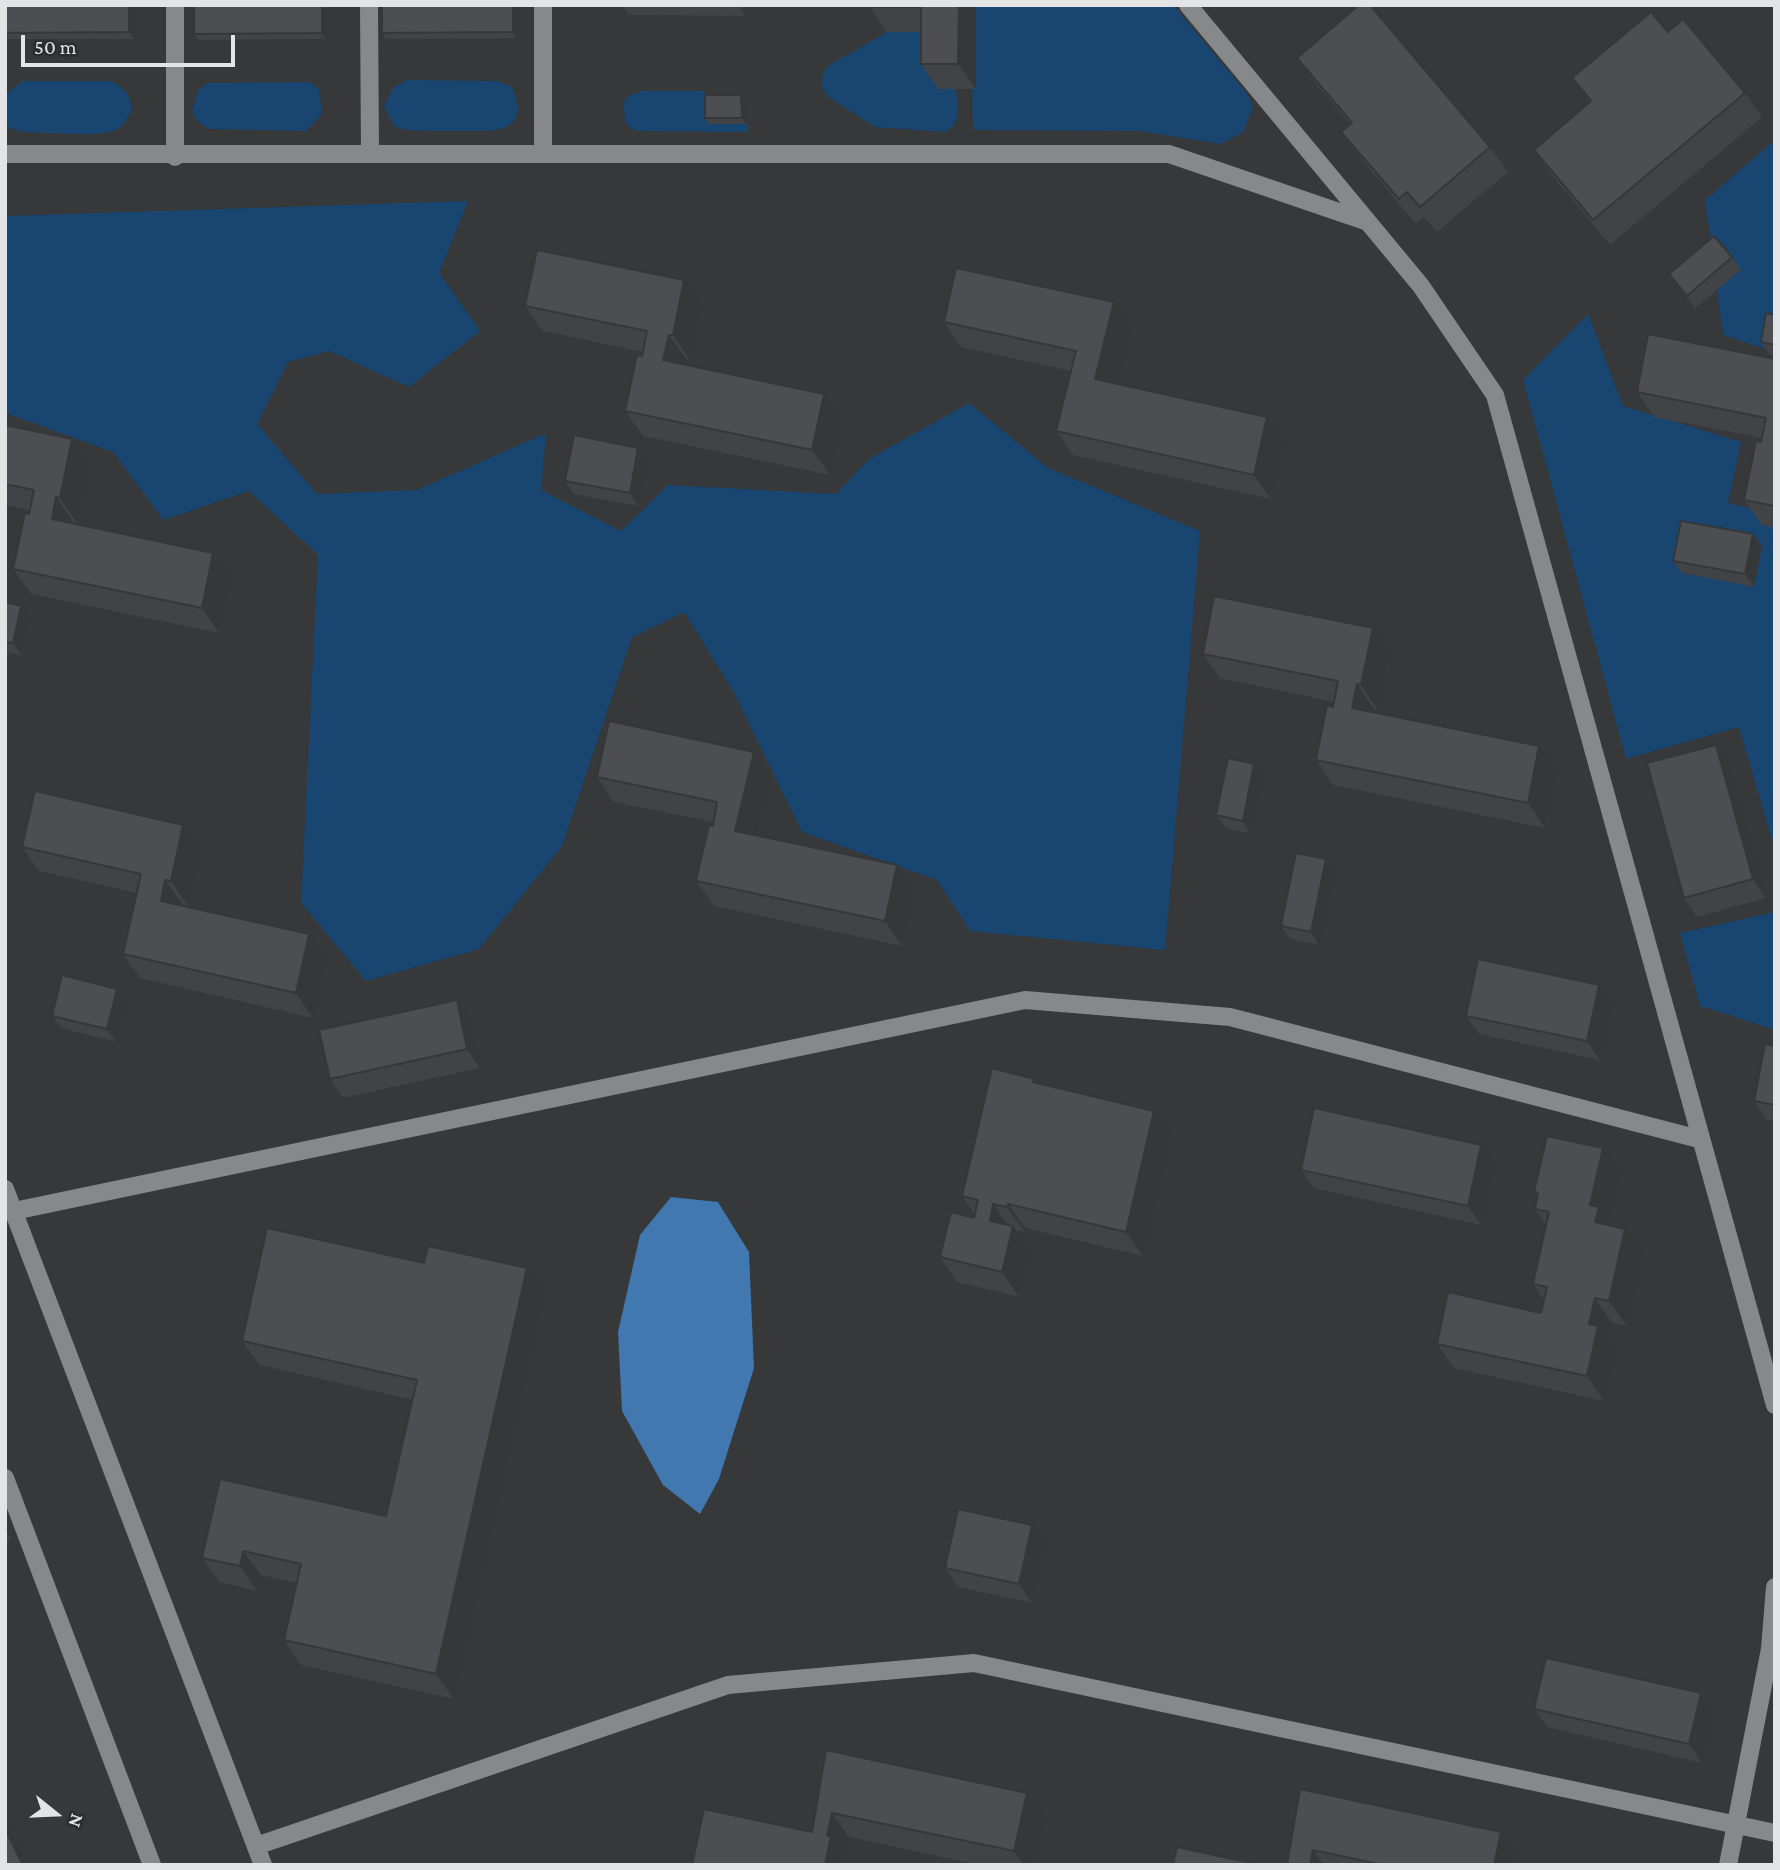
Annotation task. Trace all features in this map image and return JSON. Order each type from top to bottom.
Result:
[{"type":"street","points":[[175,5],[175,157]]},
{"type":"street","points":[[369,5],[370,152]]},
{"type":"street","points":[[543,5],[543,153]]},
{"type":"street","points":[[1188,5],[1421,286],[1495,395],[1699,1139],[1775,1405]]},
{"type":"street","points":[[5,154],[175,157],[370,152],[1169,154],[1368,222]]},
{"type":"street","points":[[14,1211],[1025,1000],[1230,1017],[1699,1139]]},
{"type":"street","points":[[5,1189],[263,1865]]},
{"type":"street","points":[[5,1478],[152,1865]]},
{"type":"street","points":[[1728,1865],[1772,1648],[1775,1587]]},
{"type":"street","points":[[256,1846],[728,1685],[974,1663],[1775,1833]]},
{"type":"shaded area","points":[[976,5],[1173,5],[1248,95],[1253,107],[1243,132],[1220,144],[1140,131],[973,130]]},
{"type":"shaded area","points":[[887,32],[939,32],[938,88],[956,89],[957,114],[950,129],[945,132],[875,127],[827,96],[821,85],[823,73],[828,66]]},
{"type":"shaded area","points":[[407,80],[497,81],[512,87],[517,114],[513,122],[497,130],[405,130],[394,126],[384,106],[393,88]]},
{"type":"shaded area","points":[[22,81],[111,81],[128,96],[131,110],[124,124],[110,132],[22,132],[9,128],[5,120],[5,95]]},
{"type":"shaded area","points":[[308,82],[319,89],[322,114],[306,131],[209,129],[199,123],[192,112],[198,90],[209,83]]},
{"type":"shaded area","points":[[642,91],[703,91],[707,96],[709,124],[748,124],[748,132],[636,131],[626,124],[623,104],[628,96]]},
{"type":"shaded area","points":[[1775,140],[1775,352],[1723,335],[1705,200]]},
{"type":"shaded area","points":[[468,201],[439,273],[480,331],[409,387],[329,351],[288,362],[257,424],[317,494],[417,490],[546,433],[541,490],[621,531],[668,485],[836,494],[869,459],[969,403],[1048,468],[1200,531],[1165,950],[970,931],[937,880],[802,832],[734,693],[684,612],[632,637],[562,846],[479,949],[366,981],[301,903],[318,555],[249,491],[163,520],[113,452],[5,413],[5,216]]},
{"type":"shaded area","points":[[1588,314],[1623,406],[1741,442],[1728,503],[1775,514],[1775,851],[1739,727],[1626,759],[1523,380]]},
{"type":"shaded area","points":[[1775,912],[1775,1030],[1700,1006],[1680,933]]},
{"type":"shaded area","points":[[671,1197],[718,1202],[749,1252],[754,1368],[719,1479],[700,1514],[663,1485],[622,1411],[618,1332],[640,1235]]},
{"type":"building","points":[[5,5],[129,5],[129,32],[5,33]]},
{"type":"building","points":[[194,5],[322,5],[322,33],[194,34]]},
{"type":"building","points":[[382,5],[513,5],[513,32],[382,33]]},
{"type":"building","points":[[870,5],[959,5],[958,64],[921,64],[921,7]]},
{"type":"building","points":[[1359,5],[1370,5],[1490,147],[1420,207],[1407,192],[1399,199],[1341,132],[1352,123],[1297,58]]},
{"type":"building","points":[[1651,12],[1668,32],[1683,19],[1745,93],[1593,220],[1534,150],[1591,101],[1572,78]]},
{"type":"building","points":[[705,95],[741,95],[742,118],[705,118]]},
{"type":"building","points":[[1714,236],[1732,257],[1687,296],[1669,274]]},
{"type":"building","points":[[537,250],[684,280],[673,335],[669,335],[663,360],[824,394],[812,450],[625,411],[637,355],[642,356],[647,331],[525,306]]},
{"type":"building","points":[[956,268],[1114,302],[1095,379],[1267,417],[1254,475],[1056,431],[1076,351],[944,322]]},
{"type":"building","points":[[1766,313],[1775,315],[1775,345],[1761,342]]},
{"type":"building","points":[[1648,334],[1775,359],[1775,506],[1744,500],[1756,441],[1761,442],[1766,418],[1637,392]]},
{"type":"building","points":[[5,425],[72,439],[60,498],[56,497],[52,519],[213,553],[202,608],[13,569],[25,513],[29,514],[34,490],[5,484]]},
{"type":"building","points":[[574,435],[638,448],[630,493],[565,481]]},
{"type":"building","points":[[1681,521],[1753,534],[1745,574],[1673,561]]},
{"type":"building","points":[[1214,596],[1373,628],[1361,685],[1357,684],[1352,708],[1539,746],[1528,803],[1316,760],[1327,705],[1333,707],[1338,681],[1203,654]]},
{"type":"building","points":[[5,602],[21,606],[13,643],[5,642]]},
{"type":"building","points":[[609,721],[754,752],[735,831],[897,865],[885,921],[696,881],[709,825],[713,826],[717,802],[597,777]]},
{"type":"building","points":[[1716,745],[1753,879],[1684,898],[1647,763]]},
{"type":"building","points":[[1228,758],[1254,764],[1243,821],[1216,815]]},
{"type":"building","points":[[35,791],[183,825],[171,881],[165,880],[161,901],[309,934],[296,993],[123,954],[141,874],[22,847]]},
{"type":"building","points":[[1296,853],[1326,859],[1311,932],[1281,926]]},
{"type":"building","points":[[1478,959],[1599,985],[1587,1041],[1466,1016]]},
{"type":"building","points":[[62,975],[117,989],[107,1029],[52,1016]]},
{"type":"building","points":[[457,1000],[467,1049],[330,1079],[319,1030]]},
{"type":"building","points":[[1765,1044],[1775,1046],[1775,1105],[1754,1101]]},
{"type":"building","points":[[992,1068],[1034,1079],[1033,1082],[1154,1111],[1126,1232],[1008,1204],[1007,1207],[993,1204],[990,1221],[1013,1226],[1002,1272],[940,1257],[951,1212],[974,1218],[978,1200],[962,1196]]},
{"type":"building","points":[[1314,1108],[1481,1145],[1468,1206],[1301,1170]]},
{"type":"building","points":[[1547,1136],[1603,1148],[1590,1205],[1599,1207],[1595,1222],[1625,1229],[1609,1301],[1595,1298],[1589,1324],[1598,1326],[1587,1376],[1437,1344],[1448,1292],[1541,1313],[1547,1287],[1533,1284],[1549,1212],[1535,1209],[1538,1193],[1534,1192]]},
{"type":"building","points":[[267,1228],[424,1263],[428,1246],[527,1268],[436,1674],[284,1640],[301,1564],[243,1551],[240,1566],[202,1558],[220,1479],[386,1516],[417,1380],[242,1341]]},
{"type":"building","points":[[958,1509],[1032,1525],[1019,1584],[945,1568]]},
{"type":"building","points":[[1546,1658],[1701,1693],[1689,1744],[1534,1709]]},
{"type":"building","points":[[826,1750],[1027,1793],[1014,1851],[832,1813],[825,1865],[692,1865],[704,1809],[812,1832]]},
{"type":"building","points":[[1300,1789],[1501,1832],[1494,1865],[1383,1865],[1313,1850],[1310,1865],[1287,1865]]},
{"type":"building","points":[[5,1829],[23,1865],[5,1865]]},
{"type":"building","points":[[1177,1847],[1260,1865],[1173,1865]]}]
